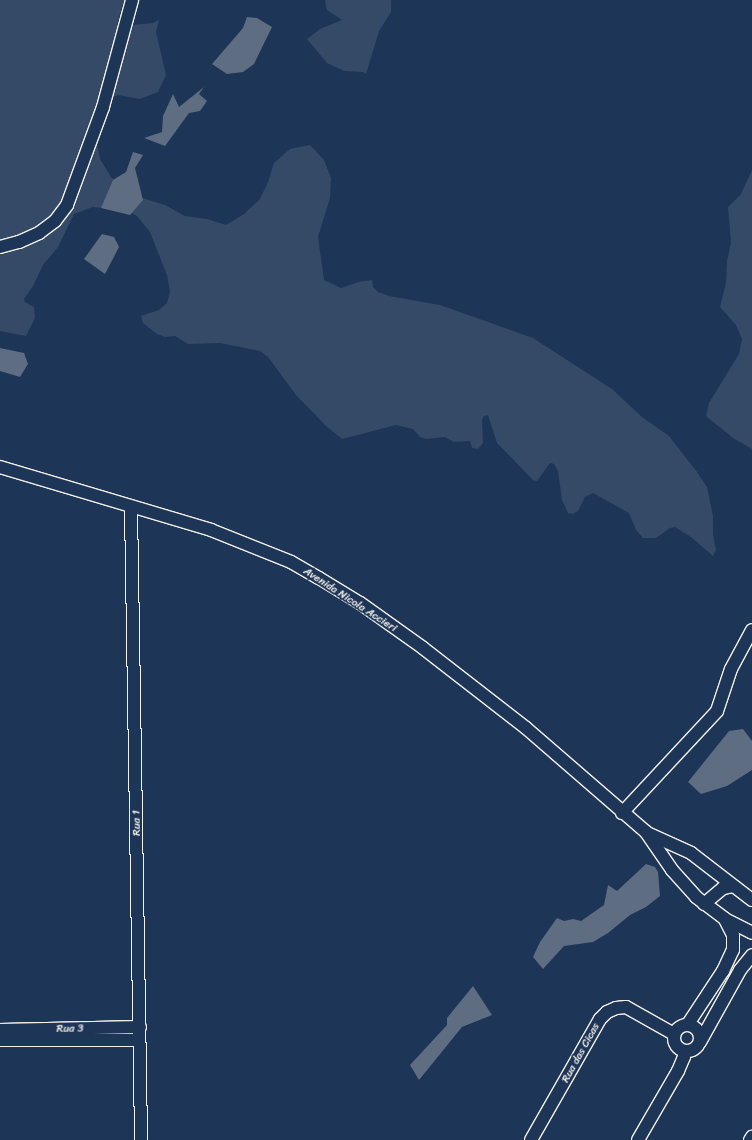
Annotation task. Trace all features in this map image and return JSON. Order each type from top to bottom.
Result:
[{"type":"street","points":[[0,247],[19,242],[39,233],[55,221],[67,205],[103,107],[132,0]]},
{"type":"street","name":"Avenida Nicola Accieri","points":[[0,467],[212,530],[283,560],[319,578],[354,599],[423,648],[520,724],[646,832],[691,853],[752,900]]},
{"type":"street","name":"Rua 1","points":[[131,507],[141,1140]]},
{"type":"street","points":[[622,813],[717,711],[731,669],[752,630]]},
{"type":"street","name":"Avenida Nicola Accieri","points":[[646,832],[672,870],[704,904],[725,919],[752,933]]},
{"type":"street","points":[[704,904],[722,888],[733,886]]},
{"type":"street","points":[[638,1140],[678,1071],[684,1057],[684,1051],[676,1044],[674,1034],[681,1026],[688,1024],[723,971],[733,950],[733,935],[725,919]]},
{"type":"street","points":[[684,1051],[696,1049],[740,970],[752,956]]},
{"type":"street","name":"Rua das Cicas","points":[[531,1140],[600,1019],[606,1012],[616,1008],[626,1007],[633,1009],[674,1034]]},
{"type":"street","points":[[688,1024],[698,1030],[700,1042]]},
{"type":"street","name":"Rua 3","points":[[0,1030],[140,1027]]},
{"type":"street","name":"Rua 3","points":[[0,1040],[139,1040]]},
{"type":"shaded area","points":[[0,0],[124,0],[117,24],[121,26],[153,23],[159,20],[156,32],[166,75],[158,92],[140,99],[118,95],[100,102],[92,119],[100,159],[111,177],[126,193],[165,205],[185,216],[207,219],[226,225],[244,214],[260,199],[268,182],[274,163],[290,149],[310,145],[324,160],[331,178],[330,198],[318,237],[324,280],[341,288],[358,282],[372,280],[373,287],[378,292],[389,296],[440,305],[533,338],[612,389],[642,417],[669,436],[707,487],[713,516],[713,534],[716,550],[713,556],[691,537],[675,527],[670,528],[656,538],[643,538],[636,530],[629,513],[593,493],[585,497],[578,511],[573,514],[568,513],[562,500],[558,471],[554,464],[550,463],[537,481],[533,480],[497,443],[488,415],[484,416],[482,420],[483,443],[478,449],[472,448],[470,441],[454,442],[445,437],[426,439],[420,437],[413,429],[396,425],[342,439],[326,426],[296,395],[268,357],[260,351],[220,343],[188,344],[175,336],[165,337],[157,334],[143,323],[141,316],[159,310],[167,303],[170,292],[167,275],[150,232],[137,216],[128,211],[93,207],[74,214],[58,247],[43,265],[33,286],[24,299],[25,302],[34,307],[35,318],[26,336],[0,331]]},
{"type":"shaded area","points":[[325,0],[391,0],[391,12],[379,31],[366,74],[363,72],[344,71],[327,63],[307,39],[320,29],[342,20],[327,10]]},
{"type":"shaded area","points":[[247,17],[257,18],[272,27],[254,64],[243,72],[227,74],[212,64],[243,28]]},
{"type":"shaded area","points":[[204,87],[199,94],[207,101],[200,111],[189,113],[165,146],[144,138],[162,132],[163,116],[173,94],[179,107]]},
{"type":"shaded area","points":[[133,152],[143,155],[135,168],[143,200],[130,215],[101,208],[113,180],[126,172]]},
{"type":"shaded area","points":[[752,170],[752,449],[733,438],[706,416],[709,403],[739,354],[742,339],[736,325],[720,307],[726,283],[727,261],[731,243],[728,207],[741,194]]},
{"type":"shaded area","points":[[102,234],[114,237],[119,247],[105,274],[84,259]]},
{"type":"shaded area","points":[[0,348],[24,353],[28,364],[20,377],[0,371]]},
{"type":"shaded area","points":[[743,729],[752,741],[752,770],[727,786],[701,794],[688,782],[729,731]]},
{"type":"shaded area","points":[[646,864],[655,867],[658,872],[660,896],[646,907],[630,915],[608,933],[593,942],[564,946],[543,969],[533,957],[540,942],[557,918],[564,921],[573,919],[581,921],[604,905],[608,885],[617,891]]},
{"type":"shaded area","points":[[473,986],[492,1015],[462,1027],[419,1080],[410,1065],[447,1025],[447,1018]]}]
